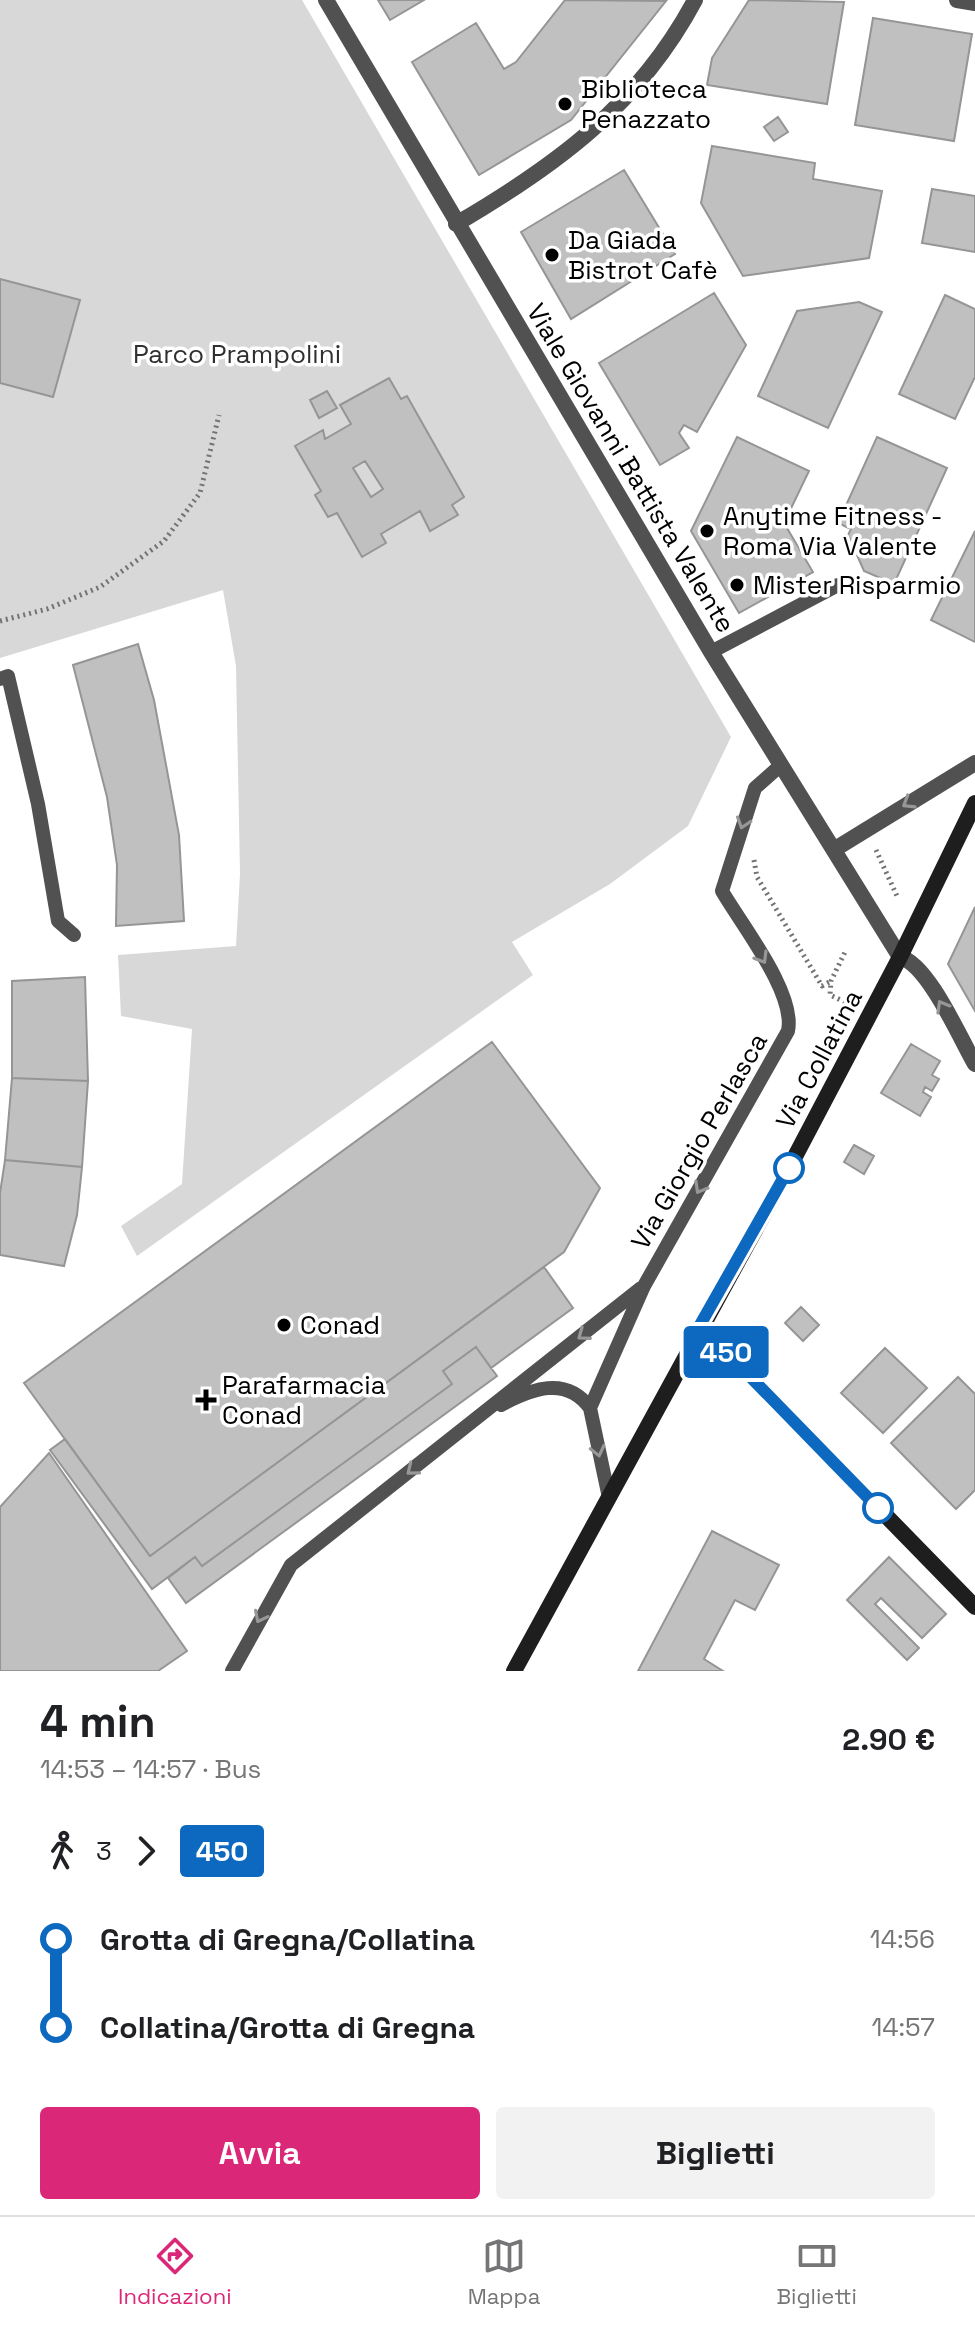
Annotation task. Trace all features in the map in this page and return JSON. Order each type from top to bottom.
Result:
[{"type":"street","name":"Viale Giovanni Battista Valente","points":[[326,0],[711,652],[900,957],[912,961],[924,975],[975,1064]]},
{"type":"street","points":[[456,224],[541,171],[600,124],[662,54],[695,0]]},
{"type":"street","points":[[957,0],[975,3]]},
{"type":"street","points":[[835,849],[975,763]]},
{"type":"street","name":"Via Collatina","points":[[514,1671],[608,1493],[789,1168],[900,957],[975,803]]},
{"type":"street","points":[[700,1325],[975,1607]]},
{"type":"lane","points":[[711,652],[838,585]]},
{"type":"lane","points":[[0,679],[8,676],[38,804],[58,921],[74,935]]},
{"type":"lane","name":"Via Giorgio Perlasca","points":[[473,1421],[537,1388],[572,1392],[590,1408],[644,1286],[788,1031],[790,1016],[784,996],[722,891],[755,788],[781,765]]},
{"type":"lane","name":"Via Giorgio Perlasca","points":[[232,1671],[291,1565],[644,1286]]},
{"type":"lane","points":[[590,1408],[608,1493]]},
{"type":"path","points":[[0,621],[47,609],[100,587],[164,541],[200,493],[219,415]]},
{"type":"path","points":[[871,837],[897,896]]},
{"type":"path","points":[[753,853],[757,877],[822,986],[831,981]]},
{"type":"path","points":[[885,895],[908,897]]},
{"type":"path","points":[[845,952],[831,981],[830,995],[845,1002]]},
{"type":"green space","name":"Parco Prampolini","points":[[0,0],[302,0],[731,737],[688,826],[610,884],[512,942],[533,975],[137,1256],[121,1226],[182,1184],[192,1029],[121,1016],[118,955],[236,946],[240,874],[236,666],[223,590],[0,658]]},
{"type":"building","points":[[378,0],[424,0],[390,20]]},
{"type":"building","points":[[565,0],[666,1],[571,120],[479,175],[412,62],[476,23],[504,69],[516,62]]},
{"type":"building","points":[[749,0],[844,2],[827,104],[707,85],[712,58]]},
{"type":"building","points":[[873,18],[972,34],[954,141],[855,125]]},
{"type":"building","points":[[778,117],[788,132],[774,141],[764,127]]},
{"type":"building","points":[[712,146],[815,163],[813,179],[882,191],[869,258],[743,276],[701,203]]},
{"type":"building","points":[[624,170],[675,254],[571,319],[521,232]]},
{"type":"building","points":[[932,189],[975,196],[975,252],[922,243]]},
{"type":"building","points":[[0,279],[80,300],[53,397],[0,383]]},
{"type":"building","points":[[714,293],[746,345],[697,432],[684,425],[679,433],[689,448],[660,465],[599,363]]},
{"type":"building","points":[[945,295],[975,309],[975,377],[955,419],[899,394]]},
{"type":"building","points":[[859,302],[882,312],[828,428],[758,396],[797,311]]},
{"type":"building","points":[[389,378],[401,399],[407,396],[464,497],[452,505],[458,515],[430,531],[420,511],[381,534],[386,543],[362,557],[337,513],[328,517],[315,495],[321,491],[295,446],[323,430],[325,439],[351,424],[340,405]],"holes":[[[365,461],[383,489],[371,497],[353,468]]]},
{"type":"building","points":[[327,391],[337,408],[319,418],[310,400]]},
{"type":"building","points":[[737,437],[809,471],[784,523],[813,572],[739,613],[691,531]]},
{"type":"building","points":[[877,437],[947,468],[894,584],[864,571],[848,535],[851,529],[838,523]]},
{"type":"building","points":[[975,531],[975,642],[931,620]]},
{"type":"building","points":[[138,644],[154,700],[179,835],[184,921],[116,926],[117,865],[107,797],[73,665]]},
{"type":"building","points":[[975,907],[975,1011],[948,964]]},
{"type":"building","points":[[85,977],[88,1081],[12,1078],[12,981]]},
{"type":"building","name":"Conad","points":[[492,1042],[600,1188],[564,1252],[150,1556],[24,1383]]},
{"type":"building","points":[[911,1044],[940,1061],[932,1075],[939,1079],[932,1091],[925,1087],[923,1092],[931,1097],[920,1116],[881,1093]]},
{"type":"building","points":[[12,1078],[88,1081],[82,1167],[5,1160]]},
{"type":"building","points":[[854,1145],[874,1156],[864,1174],[844,1162]]},
{"type":"building","points":[[5,1160],[82,1167],[77,1215],[64,1266],[0,1255],[0,1193]]},
{"type":"building","points":[[544,1267],[573,1308],[491,1368],[476,1347],[443,1371],[452,1384],[202,1566],[195,1557],[152,1589],[50,1450],[65,1439],[150,1556]]},
{"type":"building","points":[[801,1307],[819,1325],[803,1341],[785,1323]]},
{"type":"building","points":[[476,1347],[497,1376],[186,1603],[168,1578],[195,1557],[202,1566],[452,1384],[443,1371]]},
{"type":"building","points":[[885,1348],[927,1388],[883,1433],[841,1393]]},
{"type":"building","points":[[958,1377],[975,1394],[975,1490],[956,1509],[891,1443]]},
{"type":"building","points":[[49,1453],[187,1651],[158,1671],[0,1671],[0,1507]]},
{"type":"building","points":[[712,1531],[779,1565],[755,1610],[735,1600],[704,1659],[723,1671],[638,1671]]},
{"type":"building","points":[[889,1557],[946,1614],[922,1638],[881,1598],[875,1604],[919,1648],[907,1660],[847,1600]]},
{"type":"bus line","name":"450","points":[[789,1168],[700,1325],[878,1508]]},
{"type":"place","name":"Biblioteca Penazzato","points":[[565,104]]},
{"type":"place","name":"Da Giada Bistrot Cafè","points":[[552,255]]},
{"type":"place","name":"Anytime Fitness - Roma Via Valente","points":[[707,531]]},
{"type":"place","name":"Mister Risparmio","points":[[737,585]]},
{"type":"place","name":"Conad","points":[[284,1325]]},
{"type":"place","name":"Parafarmacia Conad","points":[[206,1400]]}]
